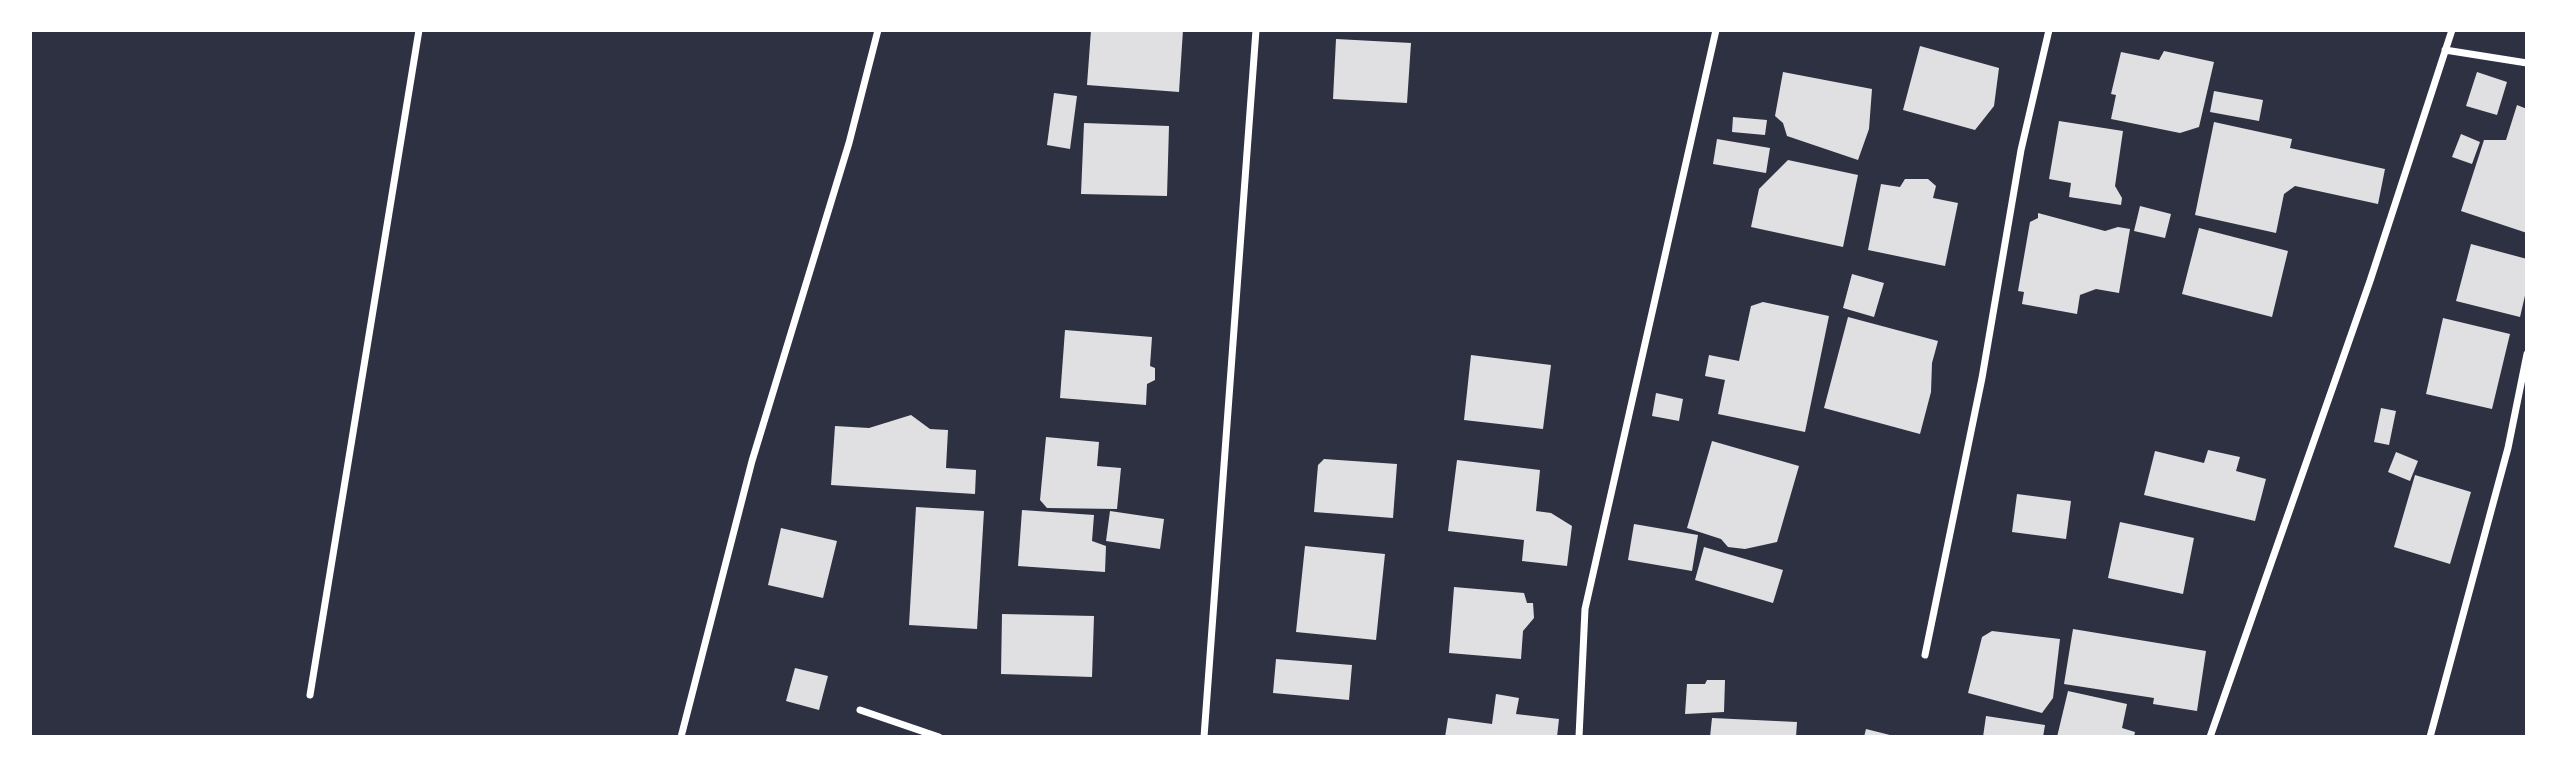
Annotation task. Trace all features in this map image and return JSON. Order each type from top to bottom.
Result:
[{"type":"street","points":[[310,695],[419,30]]},
{"type":"street","points":[[681,737],[752,461],[849,143],[878,30]]},
{"type":"street","points":[[1205,737],[1256,30]]},
{"type":"street","points":[[1579,737],[1585,609],[1716,30]]},
{"type":"street","points":[[1925,655],[1982,379],[2021,150],[2049,30]]},
{"type":"street","points":[[2210,737],[2370,281],[2452,30]]},
{"type":"street","points":[[2445,50],[2527,63]]},
{"type":"street","points":[[2430,737],[2508,448],[2527,354]]},
{"type":"street","points":[[860,710],[939,737]]},
{"type":"building","points":[[1091,30],[1183,30],[1179,92],[1087,85]]},
{"type":"building","points":[[1336,39],[1411,43],[1407,103],[1333,99]]},
{"type":"building","points":[[1920,46],[1999,68],[1994,106],[1975,130],[1903,110]]},
{"type":"building","points":[[2164,51],[2214,62],[2199,127],[2180,133],[2111,119],[2116,95],[2111,94],[2121,52],[2159,60]]},
{"type":"building","points":[[1783,72],[1872,89],[1869,129],[1858,160],[1787,136],[1783,123],[1775,116]]},
{"type":"building","points":[[2477,72],[2507,82],[2497,115],[2466,106]]},
{"type":"building","points":[[2214,91],[2263,100],[2259,121],[2210,112]]},
{"type":"building","points":[[1054,93],[1077,96],[1070,149],[1047,145]]},
{"type":"building","points":[[2517,105],[2527,109],[2527,233],[2461,211],[2484,140],[2506,140]]},
{"type":"building","points":[[1733,117],[1767,120],[1765,135],[1732,132]]},
{"type":"building","points":[[2059,121],[2123,131],[2115,186],[2122,198],[2121,205],[2069,197],[2071,183],[2049,179]]},
{"type":"building","points":[[2214,122],[2292,139],[2290,148],[2385,169],[2378,204],[2295,186],[2284,194],[2276,233],[2195,215]]},
{"type":"building","points":[[1084,123],[1169,126],[1167,196],[1081,194]]},
{"type":"building","points":[[2461,134],[2480,142],[2472,164],[2452,157]]},
{"type":"building","points":[[1717,139],[1770,148],[1766,173],[1713,164]]},
{"type":"building","points":[[1788,160],[1858,175],[1843,247],[1751,227],[1759,189]]},
{"type":"building","points":[[1905,179],[1928,179],[1936,186],[1933,198],[1958,203],[1945,266],[1868,250],[1881,184],[1900,187]]},
{"type":"building","points":[[2140,206],[2171,214],[2165,238],[2134,231]]},
{"type":"building","points":[[2038,213],[2105,231],[2118,227],[2130,229],[2119,293],[2096,289],[2080,295],[2077,314],[2022,304],[2024,292],[2018,291],[2030,222],[2038,218]]},
{"type":"building","points":[[2199,228],[2288,251],[2272,317],[2182,294]]},
{"type":"building","points":[[2471,244],[2527,259],[2527,287],[2520,317],[2456,301]]},
{"type":"building","points":[[1852,274],[1884,283],[1874,317],[1843,308]]},
{"type":"building","points":[[1763,302],[1829,316],[1805,432],[1718,414],[1725,380],[1705,376],[1709,355],[1739,361],[1751,306]]},
{"type":"building","points":[[1848,317],[1938,341],[1932,363],[1931,392],[1920,434],[1824,408]]},
{"type":"building","points":[[2443,318],[2510,334],[2492,409],[2426,394]]},
{"type":"building","points":[[1065,330],[1152,337],[1150,366],[1155,368],[1155,380],[1147,384],[1146,405],[1060,398]]},
{"type":"building","points":[[1471,355],[1551,365],[1543,429],[1464,420]]},
{"type":"building","points":[[1656,393],[1683,399],[1679,421],[1652,416]]},
{"type":"building","points":[[2381,408],[2396,411],[2389,445],[2374,442]]},
{"type":"building","points":[[911,415],[930,429],[948,430],[946,468],[976,470],[975,494],[831,485],[835,426],[869,428]]},
{"type":"building","points":[[1046,437],[1099,442],[1097,466],[1121,468],[1117,509],[1047,508],[1040,500]]},
{"type":"building","points":[[1712,441],[1799,466],[1777,542],[1745,549],[1728,547],[1721,539],[1687,528]]},
{"type":"building","points":[[2208,450],[2240,457],[2236,471],[2266,479],[2255,521],[2144,495],[2155,451],[2204,463]]},
{"type":"building","points":[[2396,452],[2418,461],[2410,481],[2388,472]]},
{"type":"building","points":[[1324,459],[1397,464],[1393,518],[1314,512],[1318,465]]},
{"type":"building","points":[[1457,460],[1540,470],[1536,511],[1551,513],[1572,526],[1567,566],[1522,561],[1524,540],[1448,531]]},
{"type":"building","points":[[2415,475],[2471,492],[2450,564],[2394,547]]},
{"type":"building","points":[[2017,494],[2071,501],[2066,539],[2012,532]]},
{"type":"building","points":[[916,507],[984,511],[977,629],[909,625]]},
{"type":"building","points":[[1022,510],[1094,515],[1092,541],[1106,546],[1105,572],[1018,566]]},
{"type":"building","points":[[1110,511],[1164,519],[1160,549],[1106,541]]},
{"type":"building","points":[[2120,522],[2194,538],[2183,594],[2108,578]]},
{"type":"building","points":[[1634,524],[1698,535],[1692,571],[1628,560]]},
{"type":"building","points":[[781,528],[837,541],[823,598],[768,585]]},
{"type":"building","points":[[1305,546],[1385,554],[1376,640],[1296,632]]},
{"type":"building","points":[[1704,547],[1783,570],[1773,603],[1695,580]]},
{"type":"building","points":[[1454,587],[1524,593],[1527,603],[1533,603],[1534,618],[1523,631],[1521,659],[1449,653]]},
{"type":"building","points":[[1002,614],[1094,616],[1092,677],[1001,674]]},
{"type":"building","points":[[2073,629],[2206,651],[2197,711],[2153,704],[2154,698],[2064,684]]},
{"type":"building","points":[[1992,631],[2060,639],[2053,698],[2042,713],[1968,693],[1982,637]]},
{"type":"building","points":[[1276,659],[1352,665],[1349,700],[1273,693]]},
{"type":"building","points":[[795,668],[828,676],[819,710],[786,701]]},
{"type":"building","points":[[1707,680],[1725,680],[1724,712],[1685,714],[1687,684],[1705,684]]},
{"type":"building","points":[[2068,691],[2127,704],[2122,728],[2135,732],[2134,737],[2057,737]]},
{"type":"building","points":[[1496,694],[1519,698],[1516,714],[1559,719],[1557,737],[1445,737],[1448,718],[1492,724]]},
{"type":"building","points":[[1986,716],[2045,725],[2043,737],[1983,737]]},
{"type":"building","points":[[1712,718],[1797,722],[1796,737],[1710,737]]},
{"type":"building","points":[[1866,729],[1894,736],[1894,737],[1864,737]]}]
